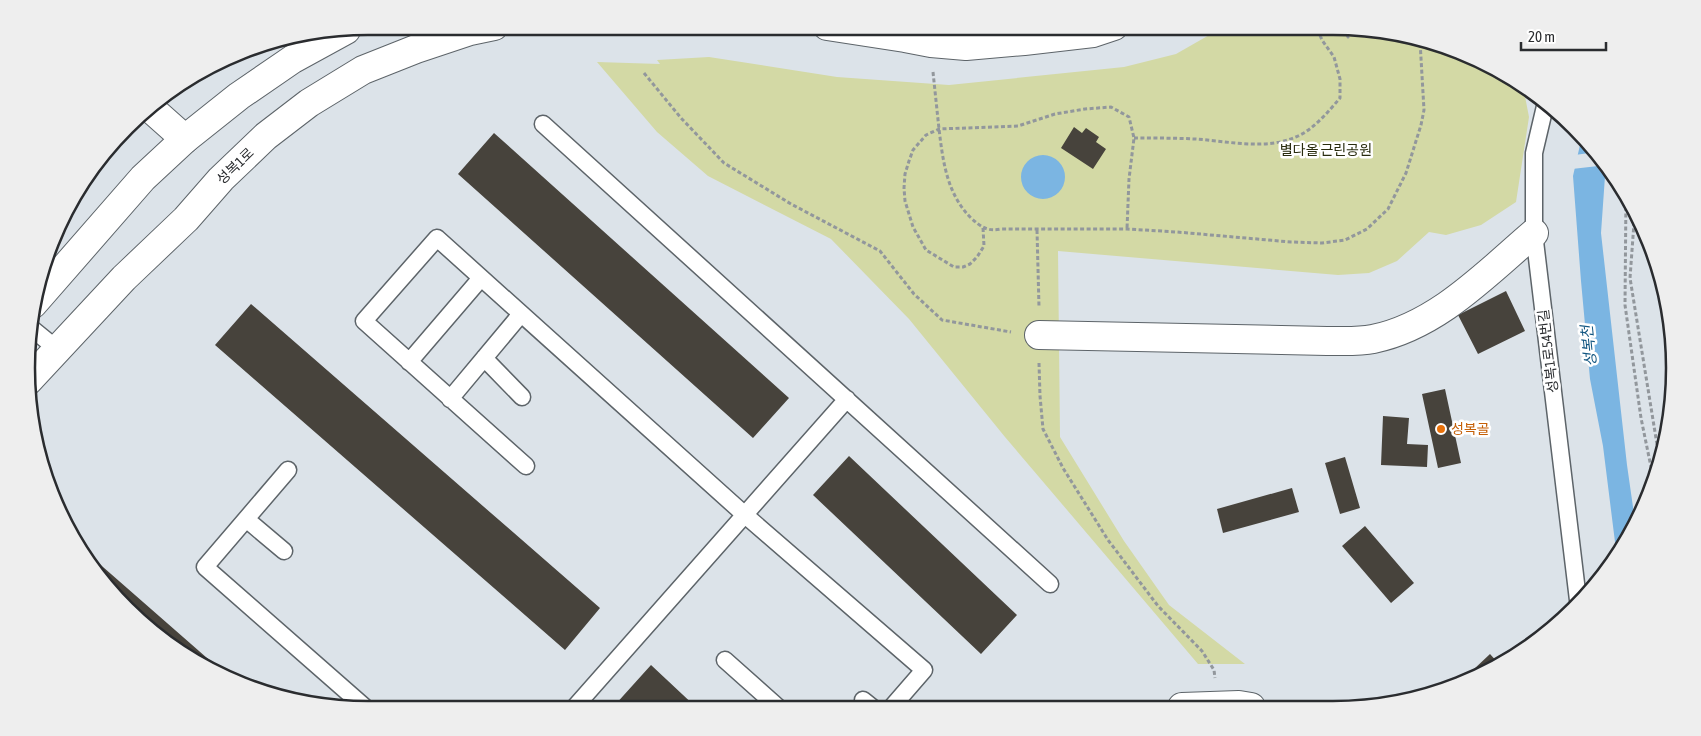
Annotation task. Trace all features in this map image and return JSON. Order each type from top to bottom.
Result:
[{"type":"street","name":"성복1로","points":[[35,373],[124,278],[186,219],[221,179],[266,136],[309,103],[363,70],[458,35]]},
{"type":"street","points":[[886,35],[931,44],[966,46],[1024,42],[1078,35]]},
{"type":"street","points":[[44,292],[143,178],[185,139],[239,96],[293,59],[333,37]]},
{"type":"street","points":[[155,112],[185,139]]},
{"type":"street","points":[[1040,335],[1327,341],[1371,340],[1393,334],[1451,303],[1534,233]]},
{"type":"lane","name":"성복1로54번길","points":[[1544,111],[1534,153],[1534,233],[1577,594]]},
{"type":"lane","points":[[544,124],[1050,584]]},
{"type":"lane","points":[[526,466],[364,321],[437,238],[745,515],[924,670],[897,701]]},
{"type":"lane","points":[[409,362],[481,278]]},
{"type":"lane","points":[[450,398],[521,314]]},
{"type":"lane","points":[[37,332],[58,349]]},
{"type":"lane","points":[[484,358],[522,396]]},
{"type":"lane","points":[[580,701],[847,399]]},
{"type":"lane","points":[[288,470],[205,567],[357,701]]},
{"type":"lane","points":[[246,519],[284,551]]},
{"type":"lane","points":[[725,660],[772,701]]},
{"type":"path","points":[[1134,138],[1194,139],[1252,144],[1276,143],[1298,136],[1325,116],[1340,98],[1340,79],[1334,57],[1320,35]]},
{"type":"path","points":[[1322,35],[1322,40]]},
{"type":"path","points":[[935,99],[942,155],[948,181],[963,210],[983,228],[993,231],[1001,229],[1127,229],[1322,243],[1345,240],[1367,229],[1388,209],[1406,173],[1422,125],[1424,110],[1420,46]]},
{"type":"path","points":[[644,74],[681,118],[724,162],[791,204],[880,251],[914,294],[942,320],[995,330],[1040,335]]},
{"type":"path","points":[[983,228],[984,246],[978,257],[963,267],[954,268],[926,250],[913,227],[905,201],[904,188],[908,161],[913,150],[926,135],[939,129],[1018,126],[1055,114],[1085,108],[1111,107],[1128,117],[1134,138],[1129,179],[1127,229]]},
{"type":"path","points":[[1626,210],[1625,305],[1641,418],[1651,466]]},
{"type":"path","points":[[1634,225],[1630,278],[1657,445]]},
{"type":"path","points":[[1037,230],[1042,429],[1063,468],[1108,540],[1158,606],[1206,657],[1214,670],[1219,701]]},
{"type":"green space","name":"별다올 근린공원","points":[[1209,35],[1333,35],[1398,41],[1460,60],[1500,80],[1525,96],[1529,117],[1516,202],[1481,225],[1446,235],[1429,232],[1397,261],[1369,273],[1338,275],[1058,251],[1060,437],[1124,541],[1169,605],[1245,664],[1198,664],[1005,437],[909,319],[831,239],[708,176],[657,132],[597,62],[660,64],[657,60],[709,57],[837,77],[949,85],[1124,67],[1176,54]]},
{"type":"water","name":"성복천","points":[[1580,145],[1605,176],[1601,233],[1634,511],[1615,544],[1603,446],[1590,379],[1573,176]]},
{"type":"water","points":[[1039,155],[1047,155],[1059,161],[1065,177],[1059,193],[1047,199],[1039,199],[1027,193],[1021,181],[1021,173],[1027,161]]},
{"type":"pier","points":[[1587,153],[1598,166],[1572,169],[1575,155]]},
{"type":"building","points":[[1074,127],[1082,133],[1086,128],[1099,137],[1096,142],[1106,149],[1093,169],[1061,148]]},
{"type":"building","points":[[494,133],[789,398],[753,438],[458,174]]},
{"type":"building","points":[[1506,291],[1525,331],[1478,354],[1458,315]]},
{"type":"building","points":[[251,304],[600,608],[565,650],[215,345]]},
{"type":"building","name":"성복골","points":[[1445,389],[1461,463],[1438,468],[1422,394]]},
{"type":"building","points":[[1383,416],[1409,418],[1407,444],[1428,445],[1427,467],[1381,465]]},
{"type":"building","points":[[849,456],[1017,615],[981,654],[813,495]]},
{"type":"building","points":[[1345,457],[1360,508],[1340,514],[1325,463]]},
{"type":"building","points":[[1292,488],[1299,512],[1223,533],[1217,509]]},
{"type":"building","points":[[1365,526],[1414,583],[1391,603],[1342,546]]},
{"type":"building","points":[[98,563],[211,662],[183,645],[148,618],[118,588]]},
{"type":"building","points":[[1490,654],[1495,659],[1480,667],[1473,670]]},
{"type":"building","points":[[651,665],[689,701],[619,701]]},
{"type":"place","name":"성복골","points":[[1441,429]]}]
